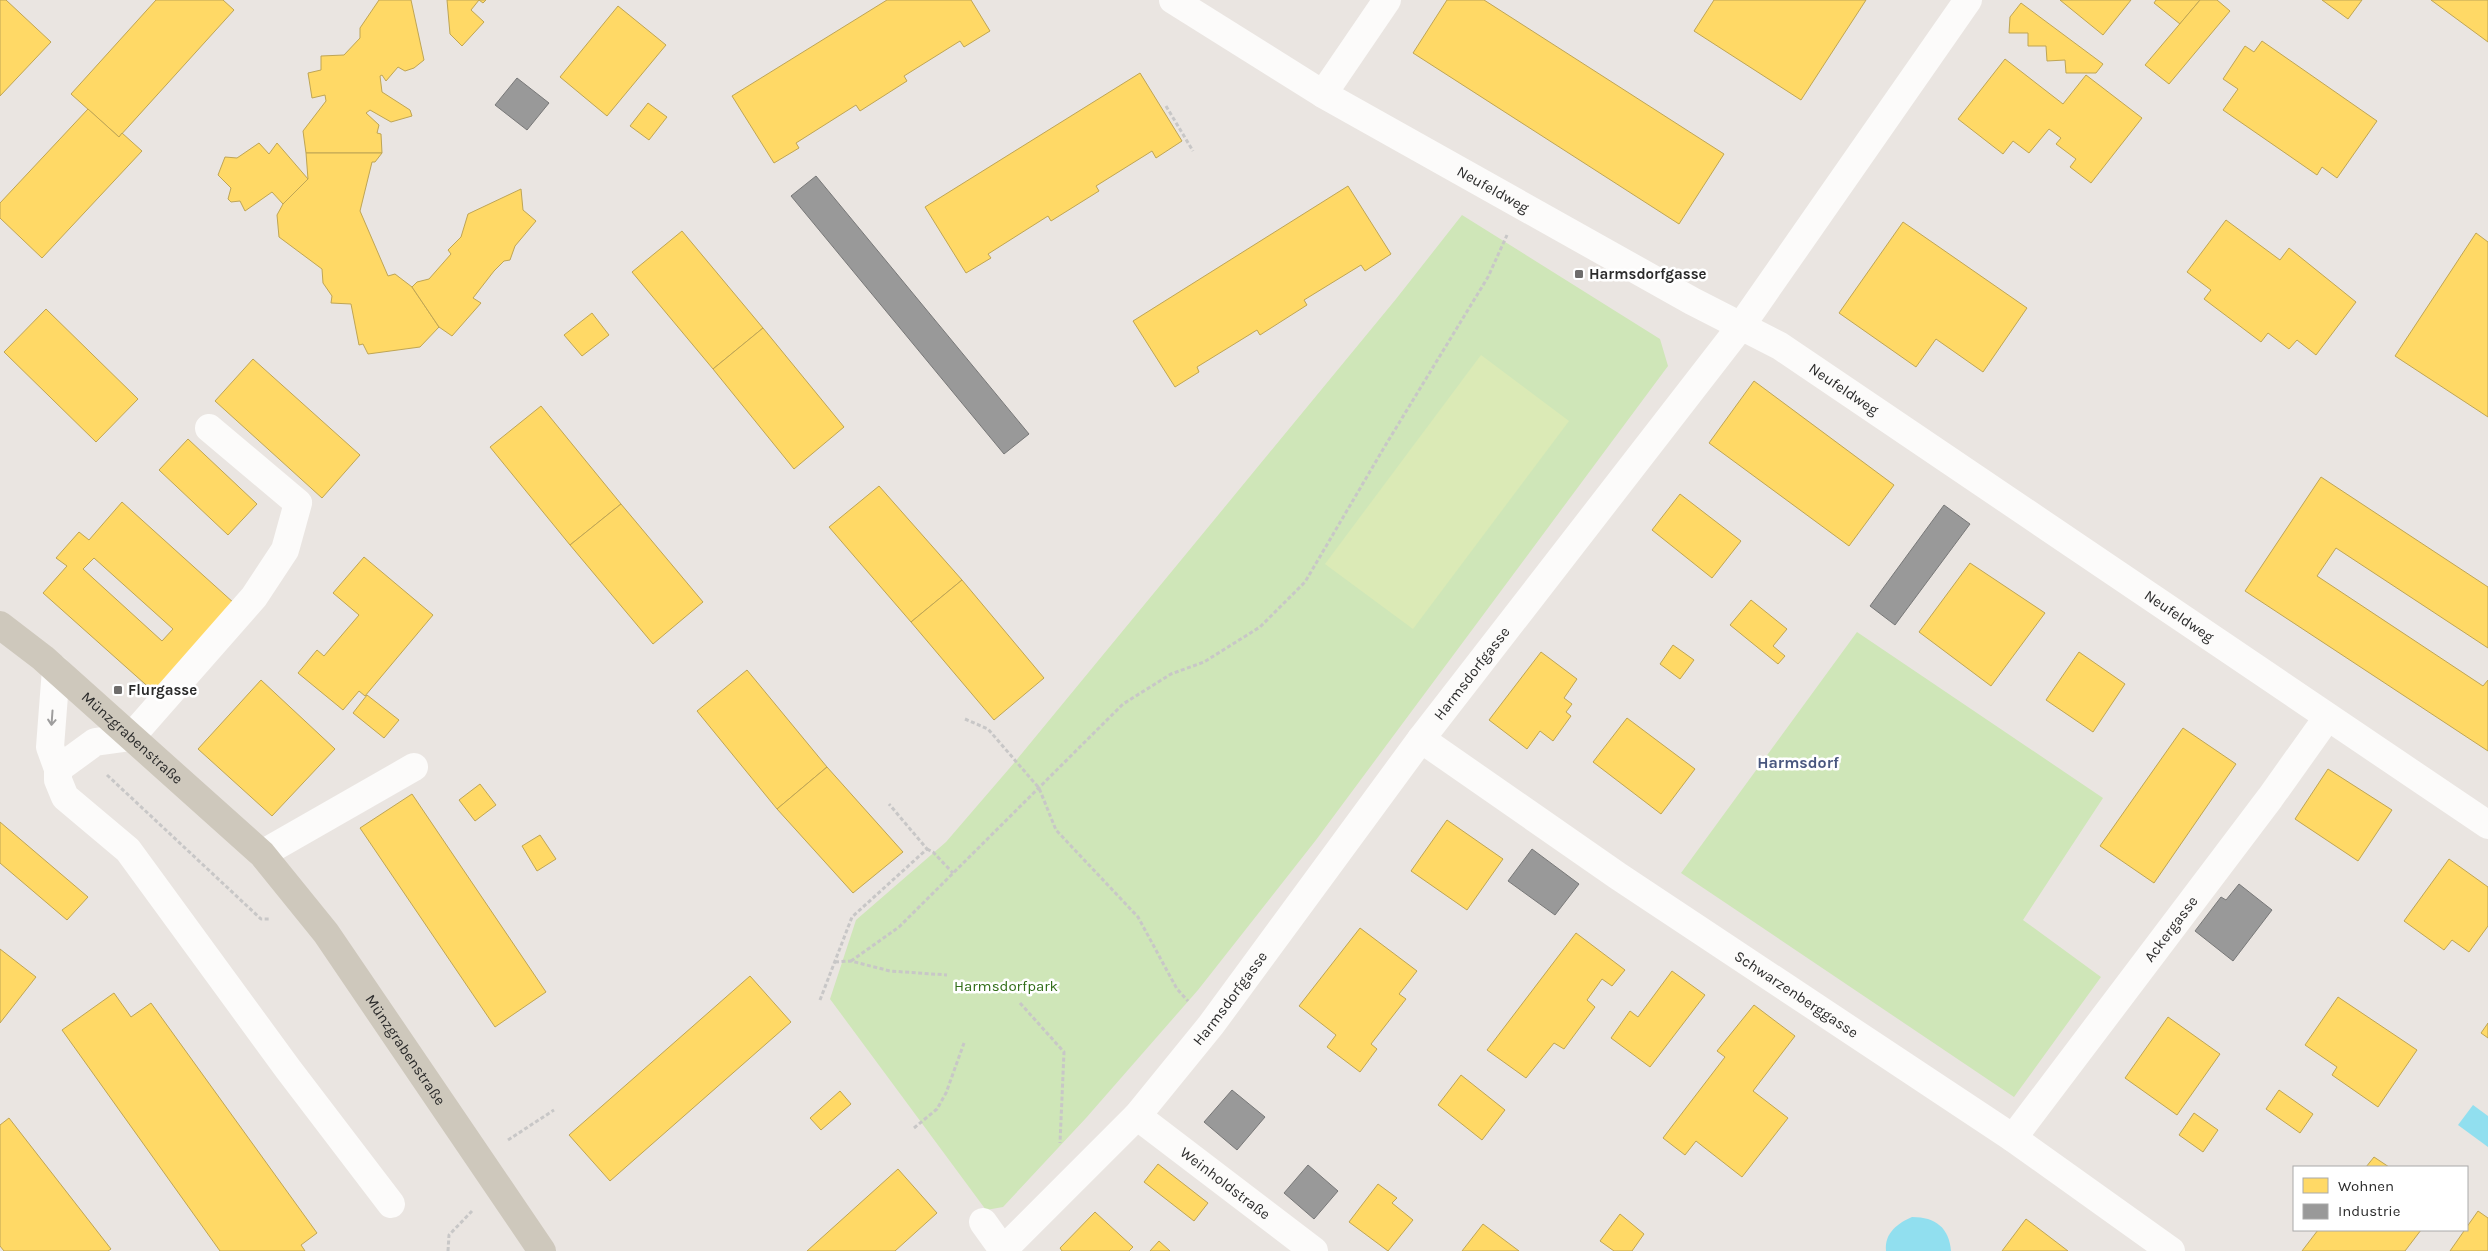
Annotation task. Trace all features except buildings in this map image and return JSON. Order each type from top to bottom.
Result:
[{"type":"main road","name":"Münzgrabenstraße","points":[[0,625],[56,669],[262,854],[326,933],[542,1251]]},
{"type":"street","name":"Neufeldweg","points":[[1173,0],[1323,94],[1780,346],[2327,718],[2488,825]]},
{"type":"street","points":[[1323,94],[1387,0]]},
{"type":"street","name":"Harmsdorfgasse","points":[[1003,1250],[1137,1116],[1211,1025],[1421,739],[1741,326],[1968,0]]},
{"type":"street","points":[[58,769],[95,742],[131,737],[254,597],[285,550],[298,503],[209,428]]},
{"type":"street","points":[[56,669],[50,747],[58,769],[58,780],[65,797],[128,850],[288,1069],[391,1204]]},
{"type":"street","name":"Ackergasse","points":[[2014,1138],[2270,798],[2327,718]]},
{"type":"street","name":"Schwarzenberggasse","points":[[1421,739],[1618,876],[2014,1138],[2171,1251]]},
{"type":"street","points":[[262,854],[414,767]]},
{"type":"street","name":"Weinholdstraße","points":[[1137,1116],[1314,1251]]},
{"type":"street","points":[[983,1222],[1003,1250]]},
{"type":"path","points":[[1166,106],[1193,151]]},
{"type":"path","points":[[851,961],[899,928],[1123,704],[1171,674],[1204,662],[1260,627],[1305,582],[1488,277],[1508,235]]},
{"type":"path","points":[[965,719],[988,729],[1039,788],[1056,830],[1138,917],[1177,989],[1193,1007]]},
{"type":"path","points":[[82,752],[261,919],[270,919]]},
{"type":"path","points":[[889,804],[927,849],[933,852],[953,873]]},
{"type":"path","points":[[820,1000],[852,917],[927,849]]},
{"type":"path","points":[[835,962],[851,961],[890,970],[947,974]]},
{"type":"path","points":[[1020,1003],[1064,1052],[1060,1146]]},
{"type":"path","points":[[914,1128],[937,1109],[946,1094],[964,1043]]},
{"type":"path","points":[[513,1137],[554,1110]]},
{"type":"path","points":[[448,1251],[449,1235],[472,1211]]},
{"type":"green space","name":"Harmsdorfpark","points":[[1462,215],[1660,339],[1668,366],[1316,840],[1198,990],[1086,1118],[1003,1207],[986,1210],[830,999],[856,920],[946,842],[1014,763],[1396,299]]},
{"type":"green space","points":[[1481,355],[1569,421],[1413,629],[1325,564]]},
{"type":"green space","points":[[1857,632],[2103,798],[2023,920],[2101,977],[2014,1097],[1681,873]]},
{"type":"water","points":[[2473,1105],[2488,1116],[2488,1147],[2458,1125]]},
{"type":"water","points":[[1912,1217],[1928,1219],[1940,1225],[1950,1243],[1951,1251],[1886,1251],[1887,1239],[1893,1230],[1902,1222]]},
{"type":"place","name":"Harmsdorfgasse","points":[[1579,274]]},
{"type":"place","name":"Flurgasse","points":[[118,690]]},
{"type":"district","name":"Harmsdorf","points":[[1798,762]]}]
